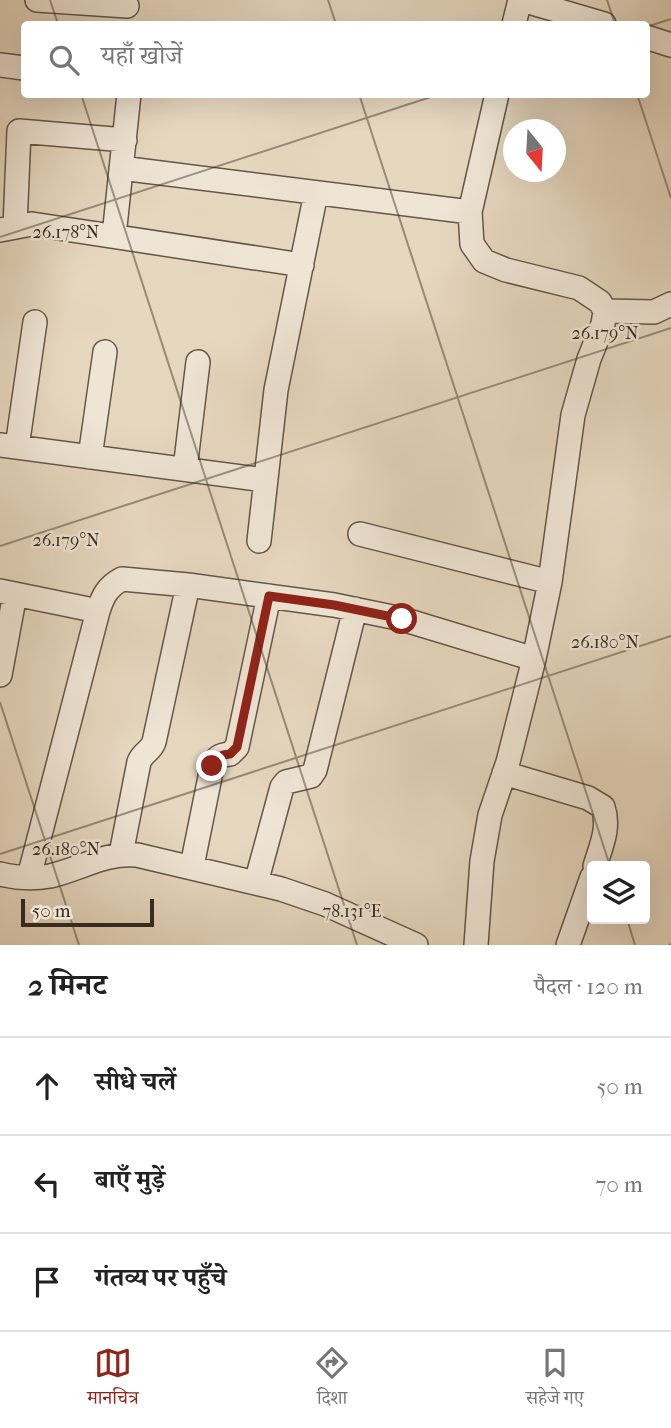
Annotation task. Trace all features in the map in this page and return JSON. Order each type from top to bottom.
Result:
[{"type":"street","points":[[37,0],[127,10]]},
{"type":"street","points":[[515,21],[521,0],[594,21]]},
{"type":"street","points":[[650,38],[671,45]]},
{"type":"street","points":[[0,65],[21,68]]},
{"type":"street","points":[[114,236],[129,98]]},
{"type":"street","points":[[476,945],[482,861],[490,815],[534,659],[550,582],[573,415],[605,311],[600,302],[579,288],[506,270],[484,261],[472,244],[470,212],[496,98]]},
{"type":"street","points":[[125,140],[10,130],[8,228],[32,225],[302,265]]},
{"type":"street","points":[[121,168],[470,212]]},
{"type":"street","points":[[259,541],[276,390],[316,193]]},
{"type":"street","points":[[605,311],[654,312],[671,304]]},
{"type":"street","points":[[35,322],[8,446],[265,480]]},
{"type":"street","points":[[90,457],[105,352]]},
{"type":"street","points":[[186,469],[198,362]]},
{"type":"street","points":[[360,534],[550,582]]},
{"type":"street","points":[[29,877],[98,611],[104,593],[112,584],[122,579],[188,585],[355,609],[402,619],[534,659]]},
{"type":"street","points":[[121,853],[139,762],[154,742],[188,585]]},
{"type":"street","points":[[0,675],[8,593],[98,611]]},
{"type":"street","points":[[192,866],[212,766],[220,755],[230,754],[237,747],[269,596]]},
{"type":"street","points":[[256,883],[282,787],[286,782],[311,776],[315,770],[355,609]]},
{"type":"street","points":[[504,773],[588,798],[603,807],[607,818],[606,831],[597,861]]},
{"type":"street","points":[[0,874],[16,878],[50,876],[121,853],[192,866],[325,904],[416,945]]},
{"type":"street","points":[[570,944],[587,892]]},
{"type":"route","points":[[212,766],[220,755],[230,754],[237,747],[269,596],[334,605],[402,619]]}]
